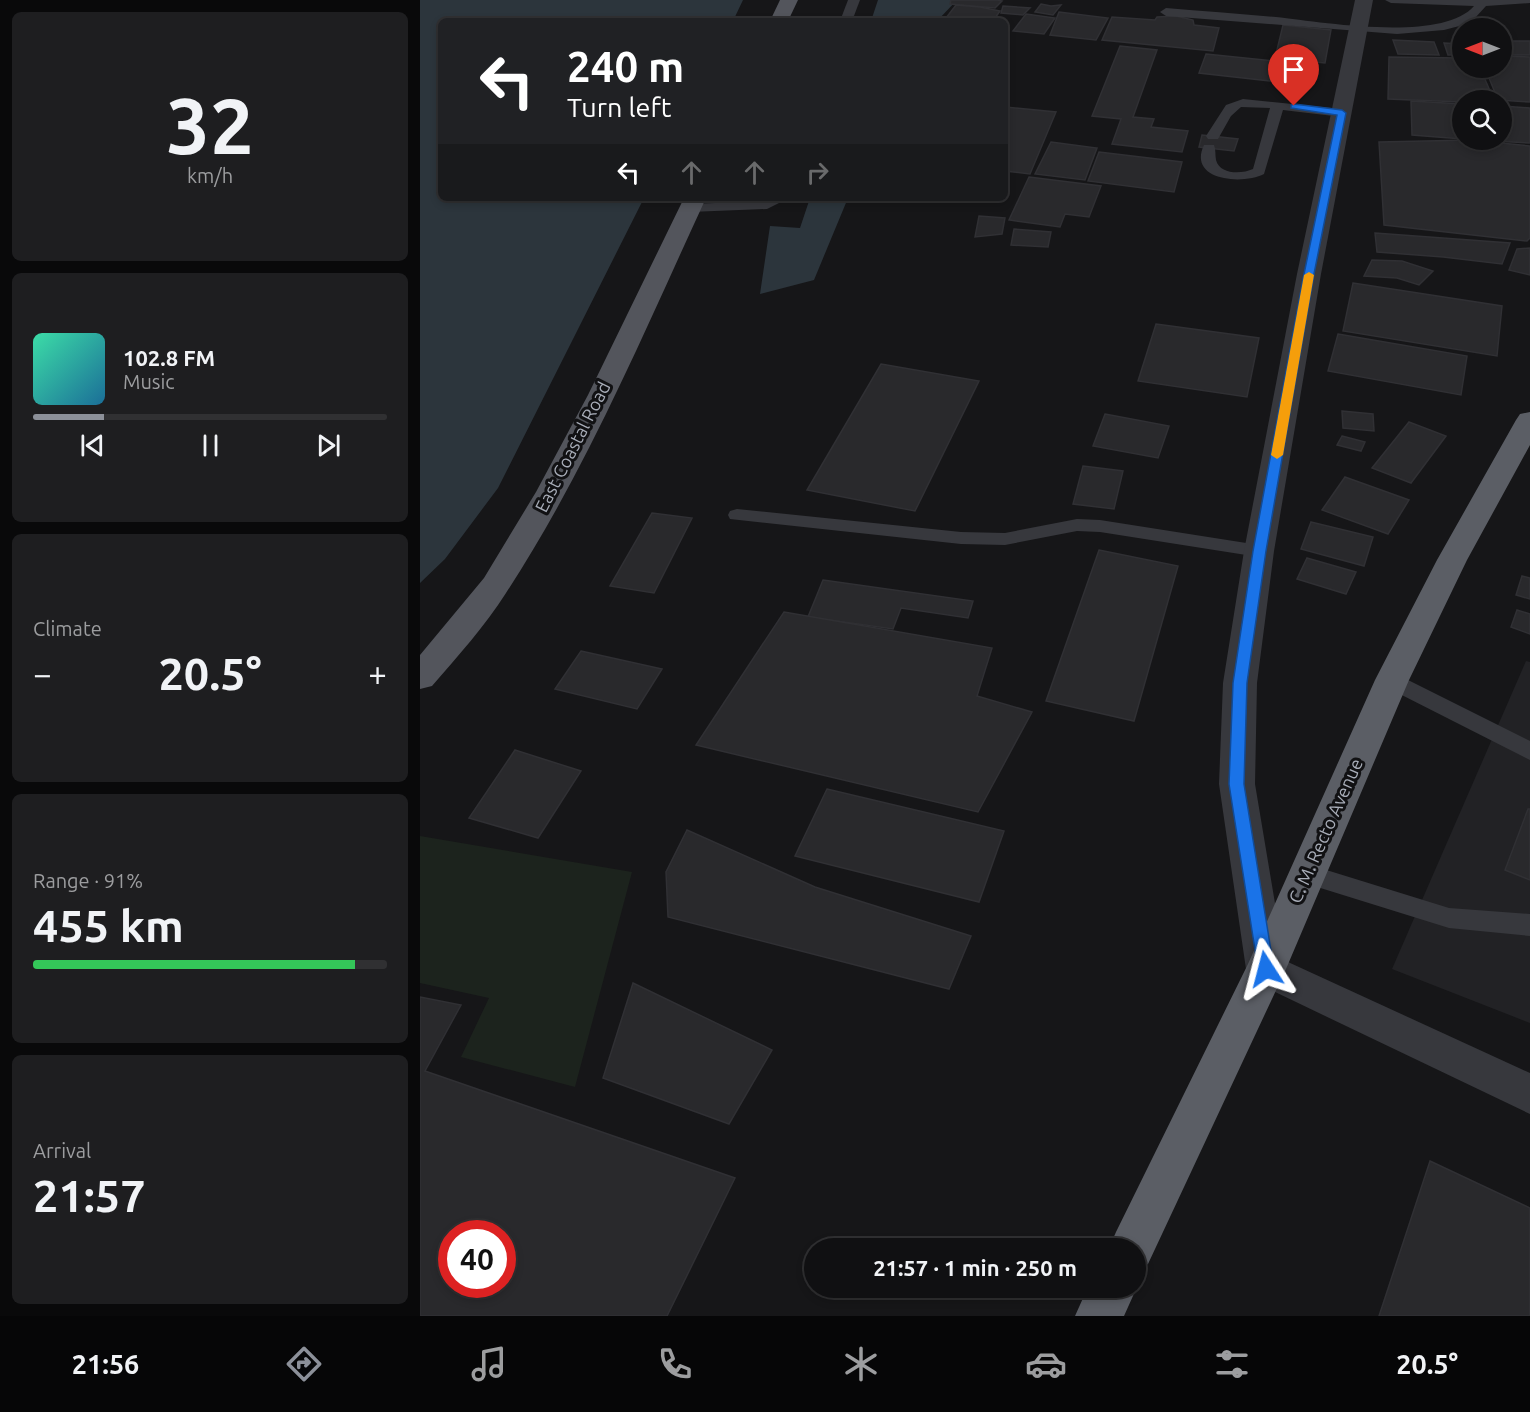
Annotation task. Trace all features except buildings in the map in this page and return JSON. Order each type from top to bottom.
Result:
[{"type":"highway","name":"C. M. Recto Avenue","points":[[1137,1238],[1266,969],[1392,680],[1452,560],[1530,420]]},
{"type":"highway","points":[[1099,1316],[1108,1298]]},
{"type":"main road","points":[[780,18],[789,0]]},
{"type":"main road","name":"East Coastal Road","points":[[420,677],[494,587],[534,522],[578,442],[692,203]]},
{"type":"street","points":[[1364,0],[1309,274],[1259,551],[1240,683],[1236,784],[1266,969],[1530,1094]]},
{"type":"lane","points":[[847,18],[854,0]]},
{"type":"lane","points":[[1391,0],[1482,3],[1530,0]]},
{"type":"lane","points":[[1526,0],[1530,9]]},
{"type":"lane","points":[[1166,12],[1358,29],[1434,28],[1464,21],[1476,12],[1482,3]]},
{"type":"lane","points":[[1278,105],[1259,171],[1253,176],[1225,175],[1215,171],[1210,164],[1211,142],[1227,109],[1235,104],[1246,102],[1278,105],[1342,113]]},
{"type":"lane","points":[[692,203],[767,205],[776,201]]},
{"type":"lane","points":[[737,515],[961,538],[1005,539],[1077,525],[1100,526],[1259,551]]},
{"type":"lane","points":[[1392,680],[1530,751]]},
{"type":"lane","points":[[1307,874],[1449,918],[1530,925]]},
{"type":"shaded area","points":[[420,0],[743,0],[734,18],[438,18],[438,201],[642,201],[498,488],[445,559],[420,583]]},
{"type":"shaded area","points":[[878,0],[957,0],[940,18],[872,18]]},
{"type":"shaded area","points":[[809,201],[847,201],[814,280],[760,294],[770,226],[800,228]]},
{"type":"shaded area","points":[[1526,661],[1530,662],[1530,1023],[1392,969]]},
{"type":"shaded area","points":[[420,836],[632,872],[575,1087],[461,1057],[489,998],[420,983]]},
{"type":"slow traffic","points":[[1277,455],[1309,275]]},
{"type":"route","points":[[1266,969],[1236,784],[1240,683],[1259,551],[1309,274],[1342,113],[1294,106]]}]
